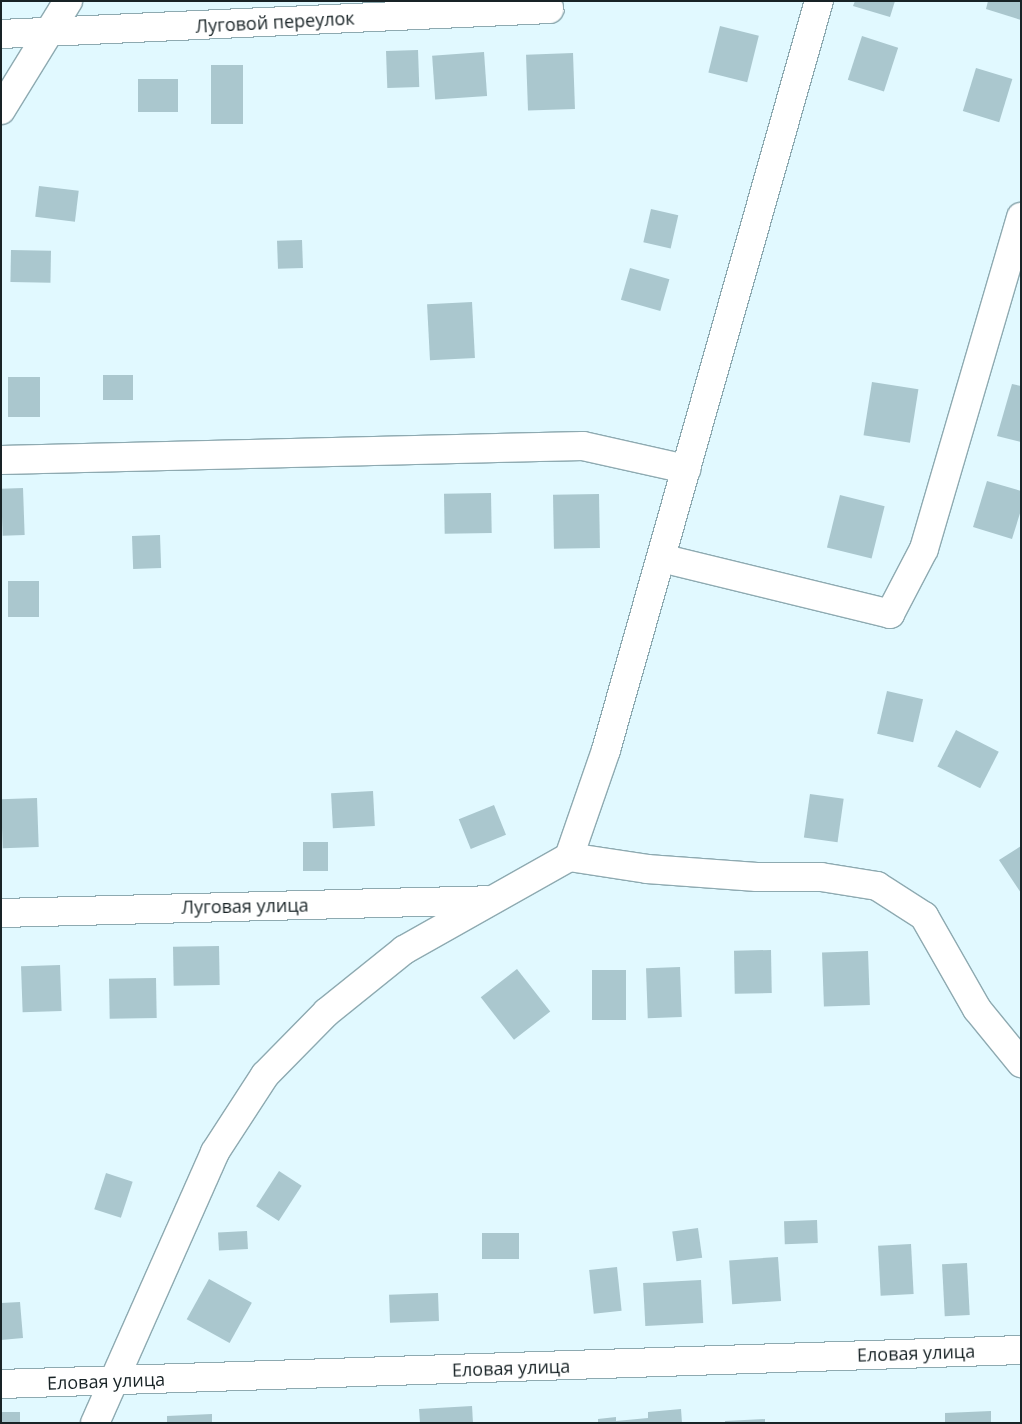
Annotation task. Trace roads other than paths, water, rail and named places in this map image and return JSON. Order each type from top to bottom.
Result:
[{"type":"street","points":[[1,110],[52,32],[68,1]]},
{"type":"street","points":[[569,857],[606,750],[819,1]]},
{"type":"street","name":"Луговой переулок","points":[[1,34],[549,8]]},
{"type":"street","points":[[661,558],[890,614],[924,549],[1021,216]]},
{"type":"street","points":[[1,460],[583,446],[686,469]]},
{"type":"street","points":[[95,1423],[215,1152],[265,1075],[327,1012],[404,950],[488,900],[569,857],[647,869],[758,877],[820,877],[877,886],[924,916],[977,1009],[1021,1063]]},
{"type":"street","name":"Луговая улица","points":[[1,912],[488,900]]},
{"type":"street","name":"Еловая улица","points":[[1,1384],[113,1382],[1021,1350]]}]
